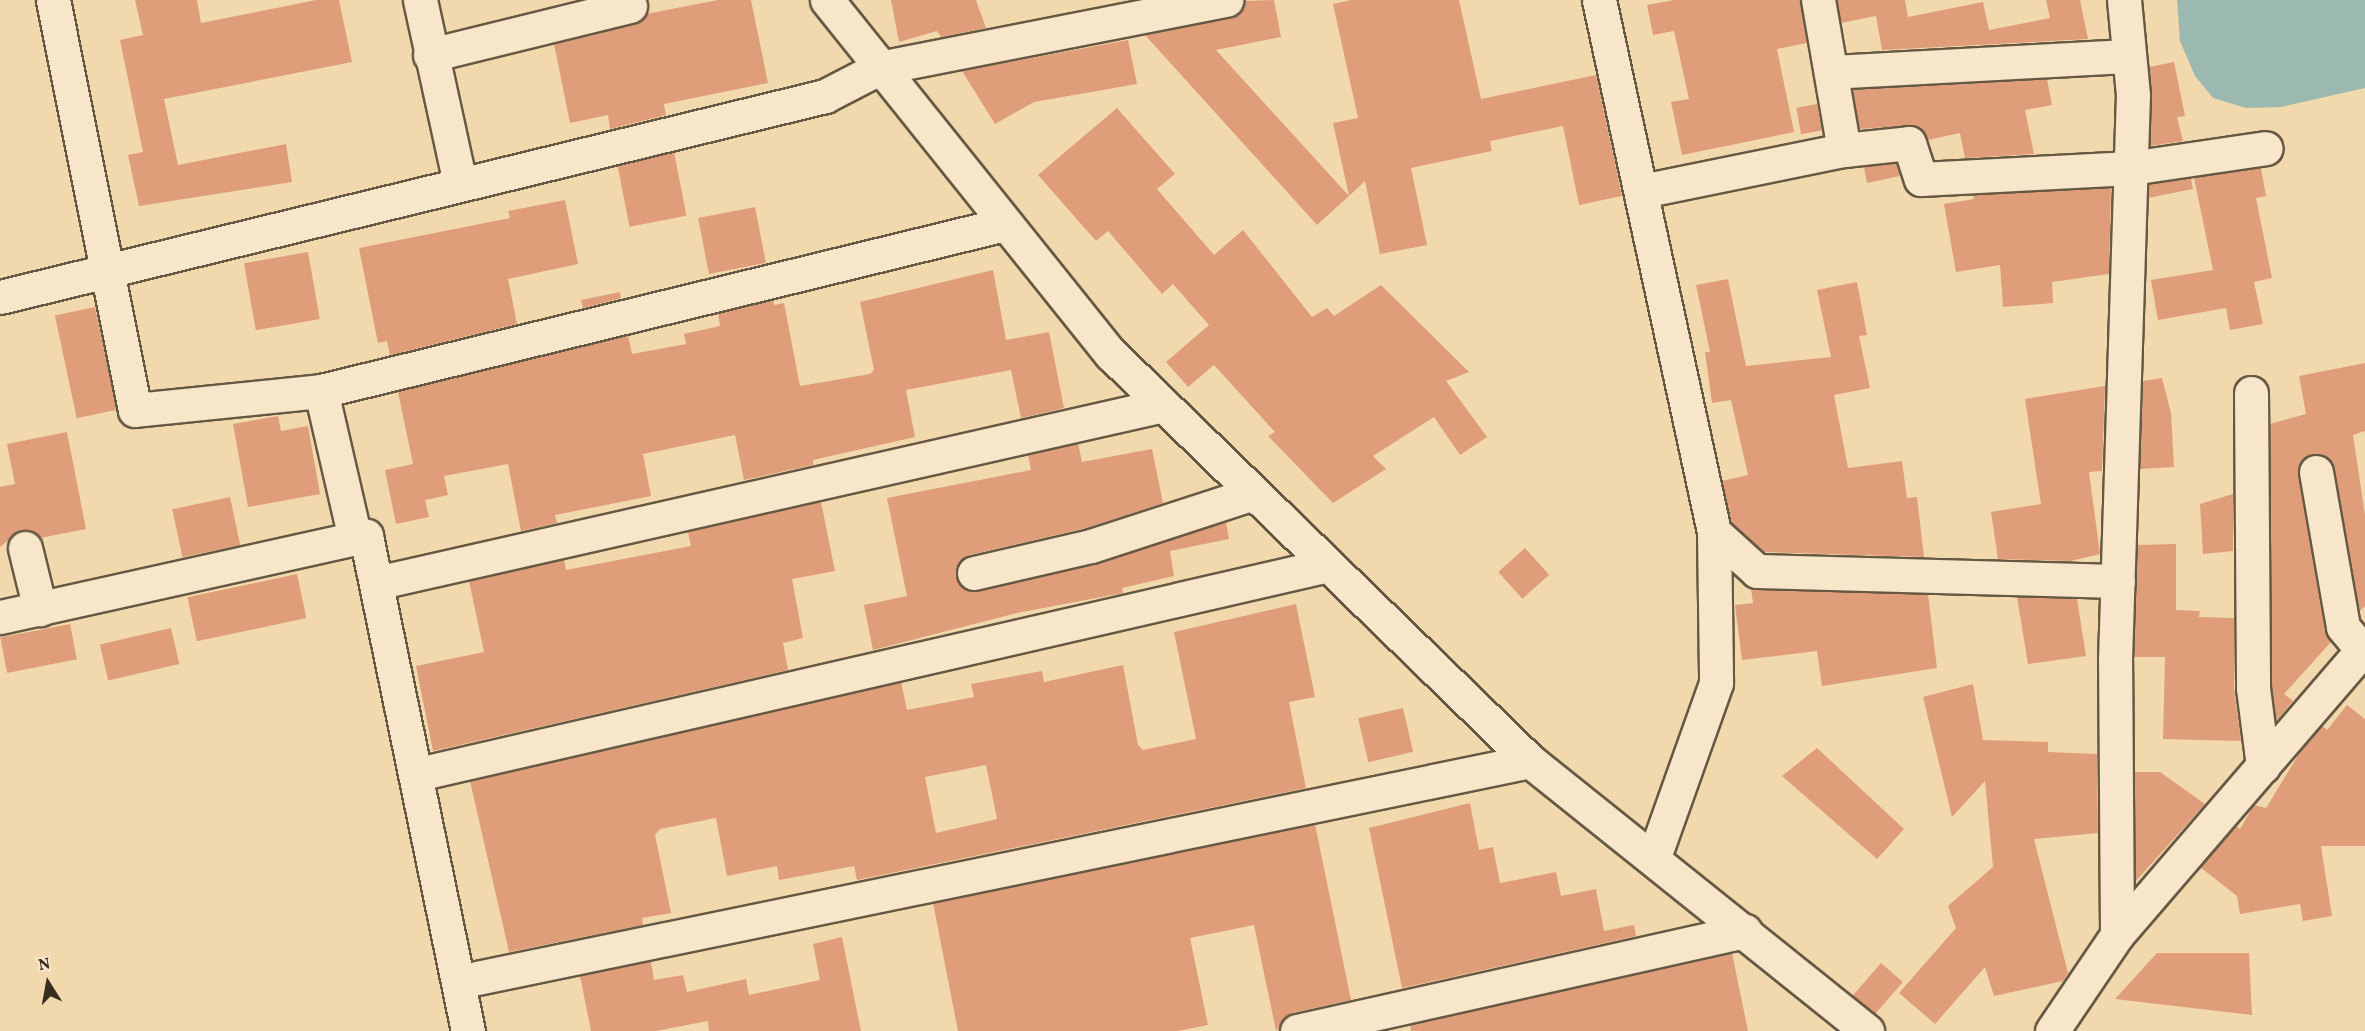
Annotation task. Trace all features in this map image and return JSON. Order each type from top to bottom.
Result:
[{"type":"street","points":[[53,0],[135,410],[321,391],[1005,224]]},
{"type":"street","points":[[420,0],[430,55],[460,184]]},
{"type":"street","points":[[827,0],[879,68],[1111,354],[1530,761],[1654,857],[1867,1031]]},
{"type":"street","points":[[0,297],[825,96],[879,68],[1226,0]]},
{"type":"street","points":[[1599,0],[1714,532],[1716,683],[1654,857]]},
{"type":"street","points":[[1818,0],[1844,150]]},
{"type":"street","points":[[2117,935],[2118,581],[2131,168],[2129,56],[2124,0]]},
{"type":"street","points":[[430,55],[630,6]]},
{"type":"street","points":[[1831,72],[2129,56]]},
{"type":"street","points":[[1642,191],[1844,150],[1909,143],[1921,179],[2131,168],[2266,148]]},
{"type":"street","points":[[321,391],[355,538]]},
{"type":"street","points":[[2251,393],[2253,688],[2263,766]]},
{"type":"street","points":[[376,583],[1163,405]]},
{"type":"street","points":[[2052,1031],[2117,935],[2363,649],[2343,627],[2316,472]]},
{"type":"street","points":[[975,573],[1091,546],[1254,493]]},
{"type":"street","points":[[1714,532],[1756,571],[2118,581]]},
{"type":"street","points":[[0,617],[366,536],[468,1031]]},
{"type":"street","points":[[25,548],[40,609]]},
{"type":"street","points":[[431,771],[1328,564]]},
{"type":"street","points":[[477,978],[1530,761]]},
{"type":"street","points":[[1297,1031],[1744,930]]},
{"type":"water","points":[[2177,0],[2365,0],[2365,88],[2281,107],[2246,108],[2213,98],[2195,76],[2180,41]]},
{"type":"building","points":[[135,0],[197,0],[201,23],[316,0],[339,0],[352,62],[164,99],[178,165],[286,144],[292,182],[139,206],[128,155],[143,152],[120,40],[143,35]]},
{"type":"building","points":[[718,0],[751,0],[768,83],[664,104],[666,115],[610,129],[608,115],[570,123],[554,44],[634,24],[646,14]]},
{"type":"building","points":[[891,0],[976,0],[986,28],[941,37],[937,31],[899,42]]},
{"type":"building","points":[[1274,0],[1281,37],[1216,50],[1349,196],[1317,225],[1145,35],[1230,18],[1239,14],[1244,1]]},
{"type":"building","points":[[1351,0],[1459,0],[1481,99],[1596,75],[1622,196],[1579,205],[1563,126],[1490,141],[1492,151],[1411,168],[1427,245],[1380,254],[1365,181],[1349,196],[1333,123],[1358,118],[1333,4]]},
{"type":"building","points":[[1674,0],[1800,0],[1807,43],[1777,49],[1794,132],[1682,155],[1671,102],[1689,99],[1674,31],[1653,35],[1647,5]]},
{"type":"building","points":[[1837,0],[1905,0],[1908,17],[1983,2],[1989,30],[2050,18],[2046,0],[2080,0],[2088,39],[1882,50],[1876,16],[1841,23]]},
{"type":"building","points":[[1128,40],[1137,84],[1034,102],[995,124],[962,71]]},
{"type":"building","points":[[2174,62],[2185,116],[2177,117],[2183,141],[2150,146],[2149,67]]},
{"type":"building","points":[[2047,79],[2052,105],[2025,110],[2034,154],[1965,158],[1960,133],[1928,140],[1915,125],[1859,129],[1853,90]]},
{"type":"building","points":[[1817,104],[1822,131],[1801,134],[1796,108]]},
{"type":"building","points":[[1117,108],[1175,174],[1157,189],[1214,255],[1243,230],[1312,317],[1327,308],[1334,316],[1381,285],[1469,372],[1446,381],[1487,437],[1460,455],[1434,417],[1373,456],[1386,469],[1333,503],[1268,436],[1275,432],[1214,365],[1188,387],[1166,362],[1209,325],[1173,284],[1162,294],[1108,231],[1096,241],[1038,175]]},
{"type":"building","points":[[674,152],[686,216],[629,227],[617,163]]},
{"type":"building","points":[[1896,163],[1900,176],[1867,183],[1864,167]]},
{"type":"building","points":[[2261,168],[2266,196],[2256,198],[2272,278],[2254,282],[2263,324],[2230,330],[2226,308],[2158,320],[2151,280],[2213,270],[2194,178]]},
{"type":"building","points":[[2191,178],[2193,189],[2148,198],[2149,184]]},
{"type":"building","points":[[2111,188],[2109,274],[2052,282],[2053,303],[2003,307],[2000,265],[1956,272],[1944,204],[1974,199],[1973,195]]},
{"type":"building","points":[[565,200],[578,264],[508,279],[517,324],[390,355],[387,341],[378,343],[359,248],[510,218],[508,211]]},
{"type":"building","points":[[755,207],[766,263],[709,274],[698,218]]},
{"type":"building","points":[[308,252],[320,319],[256,330],[244,263]]},
{"type":"building","points":[[993,270],[1006,340],[1049,332],[1064,408],[1021,418],[1011,370],[906,390],[915,437],[813,460],[813,465],[744,480],[735,435],[643,454],[651,496],[555,515],[557,523],[521,531],[508,464],[444,476],[448,495],[425,500],[429,517],[396,524],[385,470],[413,464],[398,392],[628,335],[632,354],[686,344],[684,334],[720,326],[718,313],[773,300],[774,305],[784,303],[800,386],[870,374],[874,370],[860,302]]},
{"type":"building","points":[[1728,279],[1746,366],[1831,357],[1817,290],[1857,282],[1867,335],[1859,336],[1870,388],[1834,395],[1848,468],[1902,461],[1907,498],[1917,497],[1924,557],[1764,552],[1731,522],[1722,481],[1748,475],[1731,400],[1712,403],[1705,352],[1710,352],[1696,285]]},
{"type":"building","points":[[620,292],[621,298],[583,308],[581,300]]},
{"type":"building","points":[[95,307],[117,410],[77,418],[55,316]]},
{"type":"building","points":[[2365,363],[2365,431],[2353,435],[2365,515],[2365,606],[2359,612],[2334,468],[2323,455],[2312,454],[2299,465],[2298,475],[2325,630],[2331,642],[2284,694],[2293,701],[2276,721],[2272,687],[2270,424],[2306,414],[2299,376]]},
{"type":"building","points":[[2162,378],[2171,413],[2174,467],[2140,469],[2143,381]]},
{"type":"building","points":[[2105,386],[2102,471],[2089,472],[2100,554],[2071,561],[1998,559],[1991,512],[2041,504],[2025,399]]},
{"type":"building","points":[[278,416],[281,431],[308,426],[320,494],[248,507],[233,424]]},
{"type":"building","points":[[67,432],[86,529],[40,538],[21,530],[0,547],[0,487],[15,484],[7,444]]},
{"type":"building","points":[[1078,443],[1082,462],[1152,449],[1163,503],[1086,528],[969,555],[956,568],[961,586],[978,591],[1095,564],[1226,522],[1229,539],[1170,551],[1174,576],[1122,588],[1123,593],[1017,613],[873,650],[864,605],[907,596],[887,498],[1031,470],[1028,455]]},
{"type":"building","points":[[2233,494],[2233,551],[2203,554],[2200,504]]},
{"type":"building","points":[[230,497],[240,545],[182,557],[172,509]]},
{"type":"building","points":[[821,502],[835,571],[792,579],[803,638],[783,643],[788,670],[433,751],[416,666],[484,652],[469,581],[564,560],[566,570],[691,546],[688,532]]},
{"type":"building","points":[[2176,544],[2176,610],[2200,611],[2199,617],[2234,618],[2234,688],[2241,741],[2163,739],[2165,657],[2134,657],[2137,545]]},
{"type":"building","points":[[1525,548],[1549,575],[1522,599],[1498,572]]},
{"type":"building","points":[[297,574],[306,618],[197,641],[187,597]]},
{"type":"building","points":[[1751,588],[1928,594],[1937,668],[1822,686],[1817,651],[1742,660],[1735,605],[1753,603]]},
{"type":"building","points":[[2017,597],[2077,599],[2086,656],[2028,664]]},
{"type":"building","points":[[1296,604],[1315,697],[1289,702],[1306,788],[857,880],[854,866],[779,880],[777,866],[727,876],[716,818],[660,829],[655,835],[671,913],[642,918],[643,925],[509,952],[470,781],[901,682],[907,710],[974,697],[971,684],[1042,671],[1044,682],[1123,665],[1138,745],[1143,750],[1196,739],[1174,632]],"holes":[[[986,765],[997,819],[936,833],[925,777]]]},
{"type":"building","points":[[70,624],[77,659],[7,673],[0,638]]},
{"type":"building","points":[[171,628],[179,664],[108,680],[100,644]]},
{"type":"building","points":[[1973,684],[1983,740],[2048,742],[2048,752],[2097,754],[2098,833],[2034,839],[2068,973],[2063,981],[1994,996],[1985,967],[1935,1024],[1899,993],[1956,928],[1948,906],[1993,867],[1985,781],[1952,817],[1923,697]]},
{"type":"building","points":[[2347,705],[2365,719],[2365,846],[2321,846],[2332,916],[2303,921],[2300,904],[2240,914],[2237,896],[2200,867],[2236,826],[2240,829],[2254,805],[2266,808],[2302,749],[2322,726],[2327,730]]},
{"type":"building","points":[[1403,708],[1413,752],[1368,762],[1358,718]]},
{"type":"building","points":[[1817,748],[1904,829],[1877,859],[1782,776]]},
{"type":"building","points":[[2135,772],[2160,772],[2205,804],[2135,882]]},
{"type":"building","points":[[1470,803],[1479,850],[1493,847],[1500,883],[1556,872],[1561,896],[1596,889],[1604,931],[1634,925],[1636,936],[1402,988],[1369,828]]},
{"type":"building","points":[[1315,824],[1351,1000],[1292,1013],[1276,1031],[1254,925],[1190,938],[1208,1025],[1178,1031],[958,1031],[933,903]]},
{"type":"building","points":[[842,937],[861,1031],[709,1031],[708,1021],[656,1031],[591,1031],[580,976],[651,961],[654,980],[683,975],[687,992],[746,979],[749,995],[820,980],[813,944]]},
{"type":"building","points":[[1732,953],[1748,1031],[1411,1031],[1410,1025]]},
{"type":"building","points":[[2157,953],[2249,953],[2252,1015],[2115,999]]},
{"type":"building","points":[[1881,963],[1903,982],[1875,1014],[1853,995]]}]
